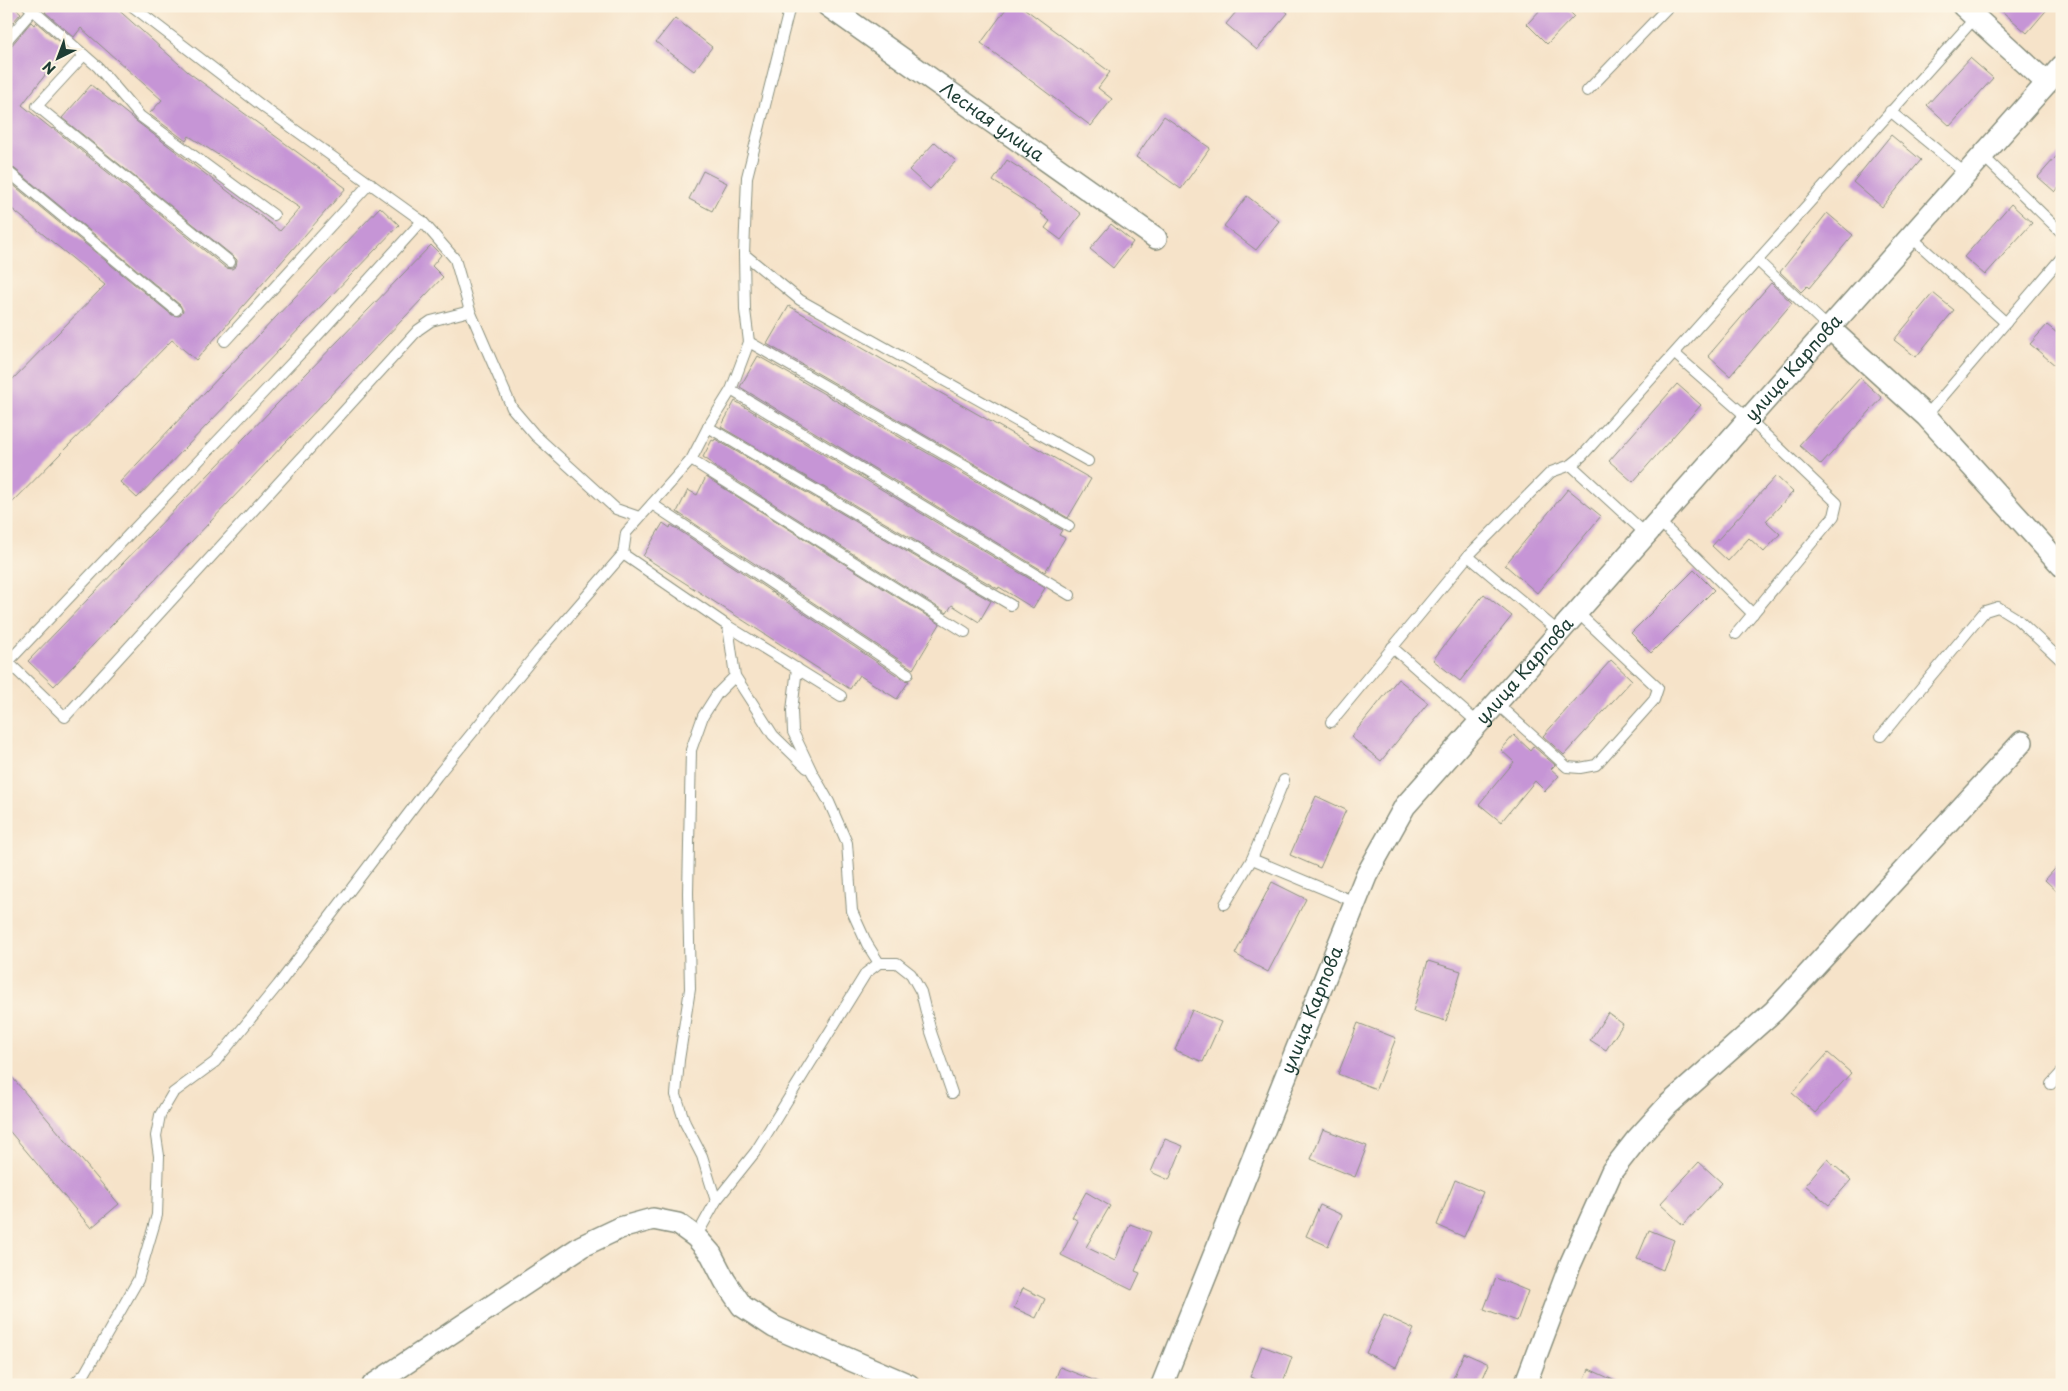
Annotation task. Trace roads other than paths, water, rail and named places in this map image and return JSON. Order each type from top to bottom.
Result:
[{"type":"street","name":"Лесная улица","points":[[828,6],[1156,238]]},
{"type":"street","points":[[1969,12],[2047,83]]},
{"type":"street","name":"улица Карпова","points":[[1162,1385],[1355,902],[1366,876],[1405,806],[1828,327],[2062,66]]},
{"type":"street","points":[[1828,327],[1926,416],[2062,566]]},
{"type":"street","points":[[1525,1385],[1570,1265],[1612,1171],[1637,1139],[1668,1105],[1774,1012],[2022,742]]},
{"type":"street","points":[[372,1385],[582,1246],[620,1228],[652,1219],[678,1224],[696,1237],[711,1254],[725,1281],[742,1306],[774,1327],[909,1385]]},
{"type":"lane","points":[[132,6],[266,109],[422,221],[455,259],[470,311],[512,408],[535,435],[616,509],[639,517]]},
{"type":"lane","points":[[73,1385],[85,1373],[138,1280],[157,1215],[159,1156],[156,1136],[160,1115],[173,1093],[215,1062],[278,985],[437,776],[538,652],[623,554],[626,533],[691,460],[708,427],[731,390],[749,342],[745,310],[744,254],[747,177],[790,6]]},
{"type":"lane","points":[[1587,91],[1669,6]]},
{"type":"lane","points":[[6,41],[31,8],[98,67],[140,116],[274,215]]},
{"type":"lane","points":[[1331,722],[1468,556],[1551,472],[1571,465],[1582,456],[1675,354],[1890,111],[1969,12]]},
{"type":"lane","points":[[84,55],[37,106],[230,262]]},
{"type":"lane","points":[[1890,111],[1965,174]]},
{"type":"lane","points":[[1982,155],[2062,233]]},
{"type":"lane","points":[[6,170],[176,310]]},
{"type":"lane","points":[[225,341],[370,183]]},
{"type":"lane","points":[[422,221],[319,334],[8,662],[65,717],[418,330],[431,321],[470,311]]},
{"type":"lane","points":[[1910,236],[2006,323]]},
{"type":"lane","points":[[744,254],[800,300],[1088,461]]},
{"type":"lane","points":[[1926,416],[2062,258]]},
{"type":"lane","points":[[1758,261],[1828,327]]},
{"type":"lane","points":[[749,342],[1069,526]]},
{"type":"lane","points":[[1675,354],[1748,418],[1837,503],[1834,516],[1736,634]]},
{"type":"lane","points":[[731,390],[1070,596]]},
{"type":"lane","points":[[708,427],[1011,605]]},
{"type":"lane","points":[[691,460],[965,632]]},
{"type":"lane","points":[[1571,465],[1652,527],[1753,614]]},
{"type":"lane","points":[[652,504],[908,674]]},
{"type":"lane","points":[[623,554],[728,626],[841,696]]},
{"type":"lane","points":[[1468,556],[1559,632]]},
{"type":"lane","points":[[1881,736],[1985,611],[1998,607],[2016,618],[2062,661]]},
{"type":"lane","points":[[1496,703],[1567,767],[1580,768],[1596,764],[1654,700],[1658,688],[1577,612]]},
{"type":"lane","points":[[728,626],[735,676],[773,735],[812,772]]},
{"type":"lane","points":[[1392,647],[1478,723]]},
{"type":"lane","points":[[797,668],[792,711],[793,732],[829,802],[847,843],[852,911],[867,944],[879,963]]},
{"type":"lane","points":[[716,1201],[702,1156],[685,1123],[676,1095],[678,1060],[690,989],[689,856],[692,750],[703,716],[717,694],[735,676]]},
{"type":"lane","points":[[1225,904],[1252,859],[1284,780]]},
{"type":"lane","points":[[1252,859],[1355,902]]},
{"type":"lane","points":[[696,1237],[716,1201],[756,1150],[866,973],[879,963],[897,963],[911,974],[921,992],[931,1032],[952,1093]]},
{"type":"lane","points":[[2051,1084],[2062,1072]]}]
